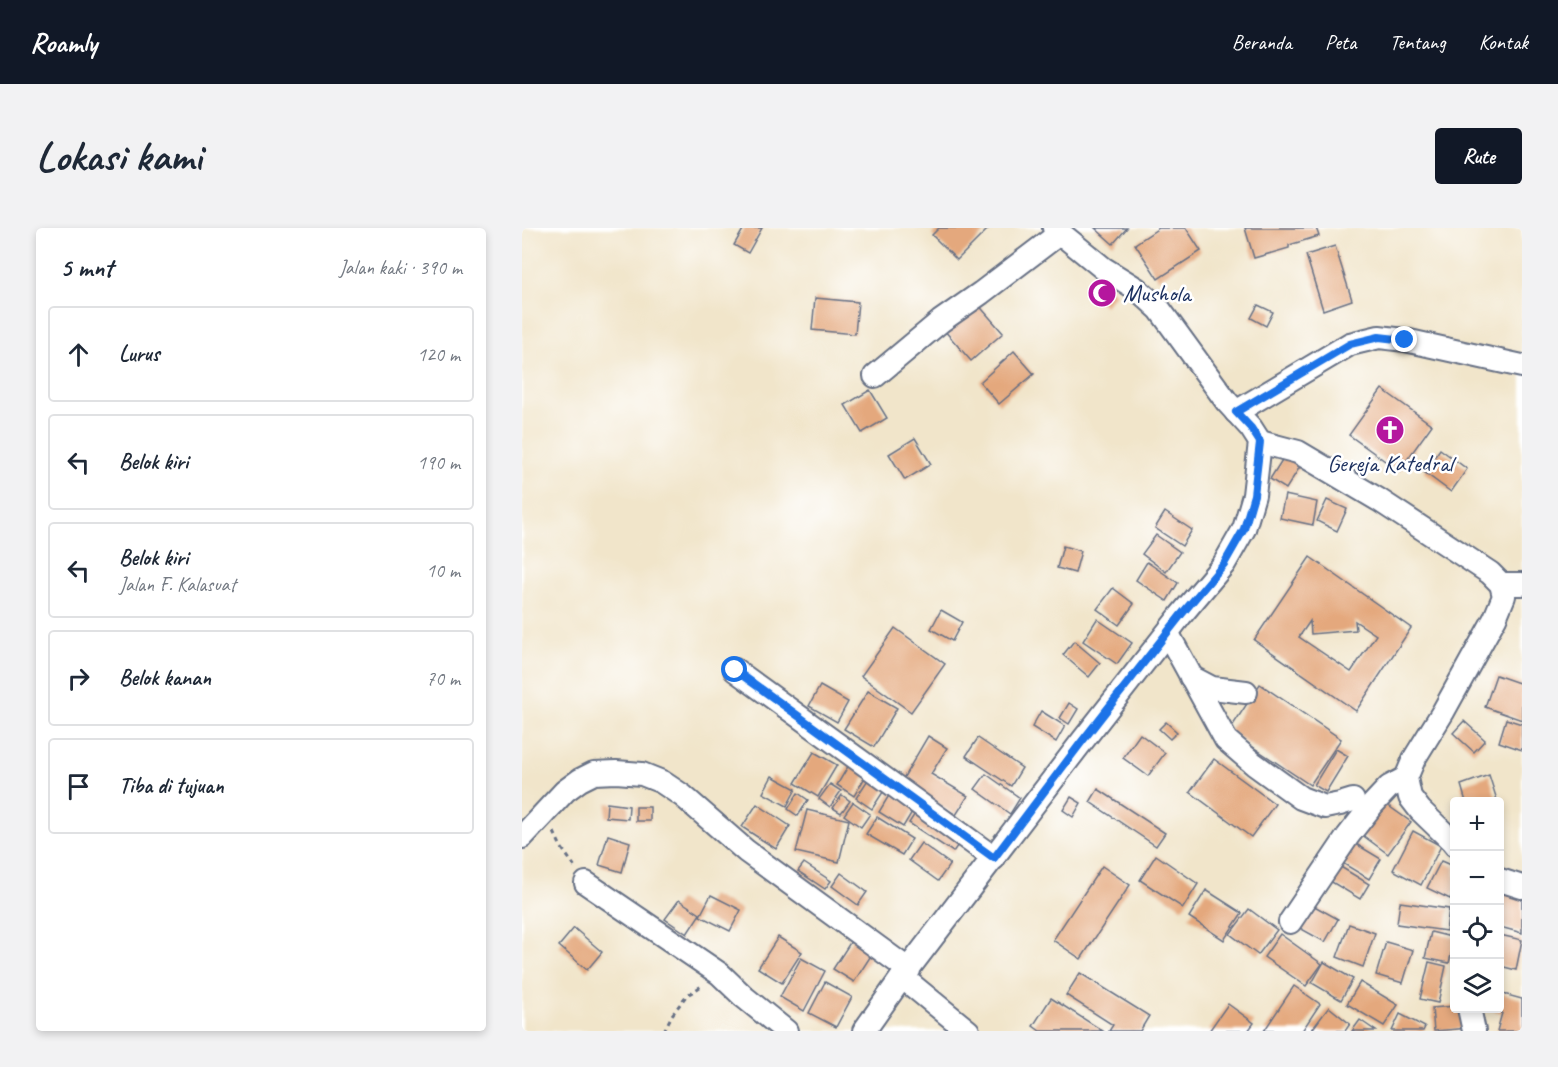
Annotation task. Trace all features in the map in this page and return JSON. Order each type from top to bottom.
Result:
[{"type":"street","points":[[875,376],[941,321],[1057,231],[1103,268],[1137,290],[1160,310],[1249,427],[1298,452],[1379,500],[1490,573],[1511,584],[1495,618],[1414,759],[1406,778],[1410,797],[1450,839]]},
{"type":"street","points":[[1249,427],[1350,344],[1379,337],[1405,340],[1522,366]]},
{"type":"street","points":[[864,1031],[1080,744],[1224,564],[1244,529],[1254,495],[1249,427]]},
{"type":"street","points":[[1167,634],[1226,740],[1254,764],[1301,798],[1325,807],[1353,800]]},
{"type":"street","points":[[735,670],[994,858]]},
{"type":"street","points":[[1191,678],[1212,688],[1246,692]]},
{"type":"street","points":[[522,837],[572,786],[594,773],[642,774],[662,782],[683,796],[746,851],[906,974],[968,1031]]},
{"type":"street","points":[[1290,922],[1348,836],[1373,804],[1389,787],[1406,778]]},
{"type":"street","points":[[1504,881],[1522,887]]},
{"type":"street","points":[[586,883],[720,974],[786,1031]]},
{"type":"street","points":[[1470,1013],[1474,1031]]},
{"type":"path","points":[[552,804],[554,831],[561,847],[586,883]]},
{"type":"path","points":[[664,1031],[686,996],[720,974]]},
{"type":"building","points":[[744,228],[762,228],[748,253],[734,245]]},
{"type":"building","points":[[939,228],[989,228],[957,260],[932,235]]},
{"type":"building","points":[[1095,228],[1127,228],[1113,244]]},
{"type":"building","points":[[1159,228],[1186,228],[1201,251],[1158,279],[1135,244]]},
{"type":"building","points":[[1245,228],[1316,228],[1319,236],[1254,258]]},
{"type":"building","points":[[1335,246],[1352,300],[1323,310],[1306,255]]},
{"type":"building","name":"Mushola","points":[[1099,280],[1115,294],[1105,306],[1089,293]]},
{"type":"building","points":[[815,298],[858,302],[855,334],[812,330]]},
{"type":"building","points":[[976,302],[1003,333],[971,361],[944,330]]},
{"type":"building","points":[[1258,305],[1273,312],[1266,326],[1251,318]]},
{"type":"building","points":[[1014,351],[1034,374],[999,404],[980,382]]},
{"type":"building","name":"Gereja Katedral","points":[[1382,389],[1432,425],[1399,471],[1349,435]]},
{"type":"building","points":[[870,390],[887,418],[862,433],[845,405]]},
{"type":"building","points":[[915,438],[931,464],[905,480],[889,454]]},
{"type":"building","points":[[1440,449],[1467,469],[1451,492],[1424,472]]},
{"type":"building","points":[[1285,455],[1301,465],[1286,489],[1270,479]]},
{"type":"building","points":[[1285,495],[1317,502],[1313,525],[1280,518]]},
{"type":"building","points":[[1327,500],[1347,509],[1337,531],[1317,521]]},
{"type":"building","points":[[1165,512],[1192,530],[1182,546],[1155,528]]},
{"type":"building","points":[[1156,535],[1180,552],[1166,572],[1142,554]]},
{"type":"building","points":[[1063,546],[1081,551],[1075,573],[1057,568]]},
{"type":"building","points":[[1310,557],[1411,628],[1356,711],[1254,640]],"holes":[[[1310,621],[1311,634],[1356,630],[1355,621],[1376,635],[1351,672],[1299,637]]]},
{"type":"building","points":[[1147,562],[1178,583],[1167,601],[1136,580]]},
{"type":"building","points":[[1113,588],[1134,604],[1119,625],[1097,609]]},
{"type":"building","points":[[941,610],[962,622],[952,641],[931,629]]},
{"type":"building","points":[[1097,619],[1132,643],[1117,664],[1083,641]]},
{"type":"building","points":[[895,628],[945,664],[911,712],[861,676]]},
{"type":"building","points":[[1074,641],[1100,663],[1089,677],[1063,655]]},
{"type":"building","points":[[1496,675],[1522,684],[1522,720],[1485,707]]},
{"type":"building","points":[[1260,684],[1341,739],[1310,785],[1229,731]]},
{"type":"building","points":[[820,686],[848,702],[837,722],[809,706]]},
{"type":"building","points":[[868,691],[897,708],[874,747],[844,729]]},
{"type":"building","points":[[1069,703],[1078,709],[1069,724],[1060,718]]},
{"type":"building","points":[[1041,711],[1065,726],[1056,742],[1032,727]]},
{"type":"building","points":[[1506,719],[1522,724],[1522,750],[1499,742]]},
{"type":"building","points":[[1464,721],[1485,740],[1474,752],[1453,733]]},
{"type":"building","points":[[1166,722],[1177,732],[1170,739],[1159,729]]},
{"type":"building","points":[[1140,734],[1165,753],[1148,776],[1123,758]]},
{"type":"building","points":[[928,736],[947,748],[931,774],[968,796],[956,815],[901,782]]},
{"type":"building","points":[[978,738],[1022,768],[1011,786],[966,756]]},
{"type":"building","points":[[1336,749],[1348,756],[1326,792],[1314,785]]},
{"type":"building","points":[[814,752],[837,765],[818,797],[795,783]]},
{"type":"building","points":[[1214,759],[1275,804],[1251,837],[1190,792]]},
{"type":"building","points":[[850,763],[867,774],[854,796],[837,785]]},
{"type":"building","points":[[986,774],[1020,798],[1010,814],[975,789]]},
{"type":"building","points":[[871,775],[887,786],[872,809],[856,798]]},
{"type":"building","points":[[1489,775],[1496,797],[1465,797],[1461,785]]},
{"type":"building","points":[[772,776],[796,789],[787,806],[763,793]]},
{"type":"building","points":[[830,784],[841,791],[830,807],[819,799]]},
{"type":"building","points":[[1098,789],[1165,833],[1156,846],[1090,802]]},
{"type":"building","points":[[891,792],[915,807],[903,827],[879,812]]},
{"type":"building","points":[[798,793],[808,800],[798,816],[788,809]]},
{"type":"building","points":[[842,795],[850,801],[841,813],[833,808]]},
{"type":"building","points":[[1071,797],[1081,803],[1073,817],[1063,810]]},
{"type":"building","points":[[853,802],[870,814],[861,827],[844,815]]},
{"type":"building","points":[[1383,802],[1411,822],[1388,854],[1361,834]]},
{"type":"building","points":[[607,803],[629,806],[628,819],[606,817]]},
{"type":"building","points":[[757,804],[790,826],[776,849],[742,827]]},
{"type":"building","points":[[636,807],[650,807],[650,821],[636,821]]},
{"type":"building","points":[[918,809],[962,839],[953,852],[909,823]]},
{"type":"building","points":[[807,810],[849,820],[839,862],[796,852]]},
{"type":"building","points":[[877,817],[912,839],[902,855],[866,834]]},
{"type":"building","points":[[1413,831],[1441,846],[1421,885],[1393,870]]},
{"type":"building","points":[[608,835],[630,842],[622,872],[599,865]]},
{"type":"building","points":[[1351,841],[1381,859],[1369,879],[1339,861]]},
{"type":"building","points":[[921,843],[950,864],[938,881],[909,860]]},
{"type":"building","points":[[1156,855],[1198,884],[1183,908],[1140,880]]},
{"type":"building","points":[[1441,861],[1450,865],[1450,899],[1427,888]]},
{"type":"building","points":[[804,863],[831,881],[825,889],[798,871]]},
{"type":"building","points":[[1102,866],[1130,885],[1081,959],[1053,940]]},
{"type":"building","points":[[1339,866],[1369,884],[1360,899],[1330,881]]},
{"type":"building","points":[[841,873],[867,892],[858,905],[832,886]]},
{"type":"building","points":[[1206,890],[1242,913],[1224,940],[1189,917]]},
{"type":"building","points":[[1504,892],[1522,896],[1522,933],[1504,928]]},
{"type":"building","points":[[711,895],[741,910],[730,931],[700,916]]},
{"type":"building","points":[[679,900],[700,914],[687,934],[665,919]]},
{"type":"building","points":[[1400,902],[1449,909],[1446,931],[1397,924]]},
{"type":"building","points":[[1309,903],[1338,919],[1325,942],[1296,926]]},
{"type":"building","points":[[1249,909],[1277,930],[1258,955],[1230,934]]},
{"type":"building","points":[[1349,924],[1375,933],[1363,967],[1337,957]]},
{"type":"building","points":[[574,928],[602,952],[587,970],[559,946]]},
{"type":"building","points":[[1431,932],[1450,937],[1449,963],[1425,958]]},
{"type":"building","points":[[1280,934],[1322,964],[1306,986],[1264,957]]},
{"type":"building","points":[[1504,936],[1522,940],[1516,970],[1504,967]]},
{"type":"building","points":[[778,937],[802,952],[782,983],[758,968]]},
{"type":"building","points":[[853,938],[874,951],[854,982],[833,969]]},
{"type":"building","points":[[1386,942],[1413,950],[1403,983],[1376,975]]},
{"type":"building","points":[[801,958],[825,971],[804,1011],[780,997]]},
{"type":"building","points":[[1324,962],[1353,979],[1341,1000],[1312,983]]},
{"type":"building","points":[[1429,962],[1446,966],[1438,1003],[1420,999]]},
{"type":"building","points":[[1080,973],[1149,1016],[1140,1031],[1109,1031],[1113,1025],[1066,995]]},
{"type":"building","points":[[825,982],[852,997],[836,1027],[809,1013]]},
{"type":"building","points":[[1360,982],[1398,1005],[1384,1026],[1347,1004]]},
{"type":"building","points":[[1294,986],[1320,1004],[1302,1031],[1264,1031]]},
{"type":"building","points":[[1504,994],[1522,999],[1522,1031],[1497,1031],[1502,1013],[1504,1013]]},
{"type":"building","points":[[1051,998],[1103,1031],[1040,1031],[1033,1026]]},
{"type":"building","points":[[1228,1004],[1254,1023],[1248,1031],[1209,1031]]},
{"type":"building","points":[[1450,1006],[1450,1013],[1468,1013],[1470,1028],[1434,1031],[1432,1008]]},
{"type":"building","points":[[1329,1007],[1350,1024],[1345,1031],[1311,1031]]},
{"type":"building","points":[[1400,1014],[1425,1027],[1423,1031],[1392,1031]]},
{"type":"building","points":[[1360,1020],[1376,1031],[1352,1031]]},
{"type":"place","name":"Mushola","points":[[1102,293]]},
{"type":"place","name":"Gereja Katedral","points":[[1390,430]]},
{"type":"route","points":[[735,670],[994,858],[1080,744],[1224,564],[1244,529],[1254,495],[1260,442],[1236,412],[1350,344],[1379,337],[1405,340]]}]
